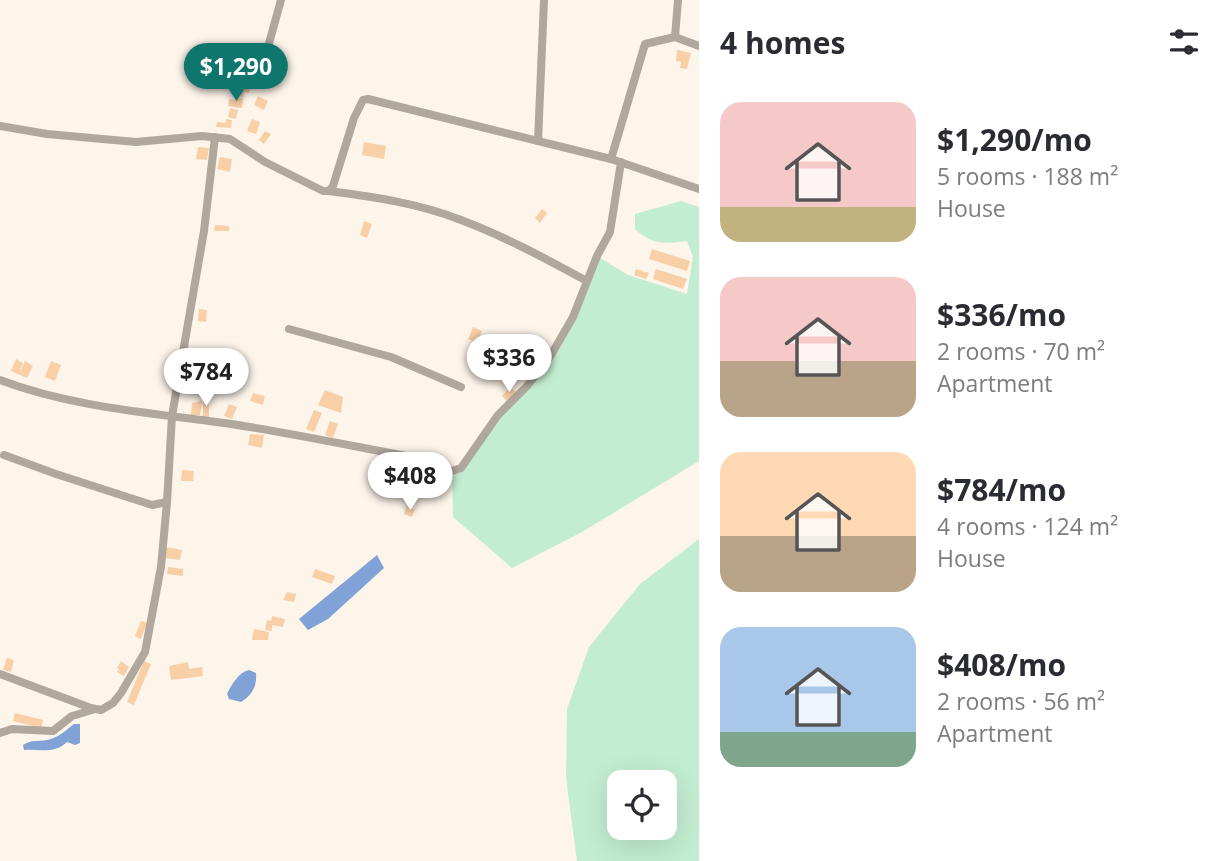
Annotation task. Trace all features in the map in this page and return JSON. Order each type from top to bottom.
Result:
[{"type":"street","points":[[264,65],[281,0]]},
{"type":"street","points":[[538,141],[544,0]]},
{"type":"street","points":[[675,37],[678,0]]},
{"type":"street","points":[[611,159],[645,44],[675,37],[699,46]]},
{"type":"street","points":[[329,191],[333,186],[354,118],[363,100],[369,99],[611,159],[699,189]]},
{"type":"street","points":[[0,126],[47,134],[136,142],[179,137],[230,139],[265,162],[323,191],[406,203],[460,219],[587,281]]},
{"type":"street","points":[[0,674],[101,710],[113,703],[121,693],[145,652],[161,566],[172,416],[204,231],[215,137]]},
{"type":"street","points":[[0,380],[24,389],[120,411],[260,429],[427,460],[452,471],[461,468],[498,415],[527,386],[551,355],[573,317],[610,232],[621,162]]},
{"type":"street","points":[[289,329],[391,357],[461,387]]},
{"type":"street","points":[[4,455],[152,505],[167,502]]},
{"type":"street","points":[[0,733],[12,729],[53,730],[72,716],[95,709]]},
{"type":"green space","points":[[681,201],[699,207],[699,461],[582,532],[512,568],[453,517],[452,471],[461,468],[498,415],[551,355],[597,256],[628,275],[687,294],[693,257],[687,241],[659,242],[647,238],[635,229],[635,214]]},
{"type":"green space","points":[[699,539],[699,861],[577,861],[566,778],[567,709],[589,647],[640,584]]},
{"type":"water","points":[[377,555],[384,568],[328,619],[308,630],[299,619]]},
{"type":"water","points":[[249,670],[256,673],[255,686],[251,693],[241,702],[229,699],[227,694],[233,683]]},
{"type":"water","points":[[74,724],[80,724],[80,743],[75,745],[67,742],[52,750],[24,750],[23,745],[26,743],[55,738]]},
{"type":"building","points":[[677,50],[691,53],[687,69],[680,68],[681,62],[676,61]]},
{"type":"building","points":[[239,86],[250,89],[249,93],[244,92],[243,97],[232,95],[233,89],[238,89]]},
{"type":"building","points":[[258,96],[268,101],[264,110],[254,105]]},
{"type":"building","points":[[235,97],[243,98],[242,108],[228,106],[229,99],[235,100]]},
{"type":"building","points":[[230,108],[238,110],[236,119],[228,117]]},
{"type":"building","points":[[226,119],[232,120],[231,128],[216,127],[217,122],[225,123]]},
{"type":"building","points":[[252,119],[260,122],[256,134],[247,131]]},
{"type":"building","points":[[265,131],[271,134],[264,144],[259,140]]},
{"type":"building","points":[[364,142],[386,146],[384,159],[362,155]]},
{"type":"building","points":[[198,147],[209,148],[207,160],[196,159]]},
{"type":"building","points":[[220,157],[232,159],[230,172],[217,169]]},
{"type":"building","points":[[542,209],[547,213],[540,223],[535,218]]},
{"type":"building","points":[[364,221],[372,224],[367,238],[360,235]]},
{"type":"building","points":[[215,225],[229,226],[229,231],[214,231]]},
{"type":"building","points":[[652,249],[690,261],[687,271],[649,259]]},
{"type":"building","points":[[636,269],[649,273],[646,279],[634,275]]},
{"type":"building","points":[[656,269],[687,279],[683,289],[653,279]]},
{"type":"building","points":[[199,309],[207,310],[206,322],[198,321]]},
{"type":"building","points":[[473,327],[482,331],[477,343],[468,339]]},
{"type":"building","points":[[537,350],[545,353],[539,367],[532,364]]},
{"type":"building","points":[[16,359],[23,363],[19,374],[25,361],[33,366],[27,378],[11,371]]},
{"type":"building","points":[[51,361],[61,365],[55,381],[45,377]]},
{"type":"building","points":[[232,378],[241,381],[239,390],[229,388]]},
{"type":"building","points":[[188,380],[200,383],[197,392],[185,388]]},
{"type":"building","points":[[510,387],[516,392],[507,401],[502,396]]},
{"type":"building","points":[[325,390],[343,397],[341,413],[318,405]]},
{"type":"building","points":[[253,393],[265,396],[263,405],[250,401]]},
{"type":"building","points":[[203,398],[209,399],[209,417],[203,417]]},
{"type":"building","points":[[202,401],[200,415],[191,415],[192,403]]},
{"type":"building","points":[[229,404],[237,407],[232,419],[224,416]]},
{"type":"building","points":[[314,410],[322,413],[314,432],[306,429]]},
{"type":"building","points":[[330,421],[338,424],[333,438],[325,435]]},
{"type":"building","points":[[250,434],[264,435],[262,448],[248,445]]},
{"type":"building","points":[[182,470],[194,471],[193,481],[181,481]]},
{"type":"building","points":[[407,506],[415,509],[412,517],[404,514]]},
{"type":"building","points":[[166,547],[182,550],[180,560],[164,558]]},
{"type":"building","points":[[168,567],[183,569],[183,576],[167,574]]},
{"type":"building","points":[[315,569],[335,576],[332,584],[312,577]]},
{"type":"building","points":[[287,592],[296,594],[294,602],[283,600]]},
{"type":"building","points":[[272,616],[285,619],[283,627],[272,625],[272,631],[265,630],[267,620],[271,621]]},
{"type":"building","points":[[141,621],[147,623],[141,639],[135,636]]},
{"type":"building","points":[[254,629],[269,632],[268,640],[252,640]]},
{"type":"building","points":[[7,658],[14,660],[11,672],[3,670]]},
{"type":"building","points":[[121,661],[129,667],[124,676],[117,672]]},
{"type":"building","points":[[144,661],[151,664],[134,705],[127,702]]},
{"type":"building","points":[[188,662],[189,669],[202,667],[203,676],[171,680],[169,666]]},
{"type":"building","points":[[15,713],[43,720],[41,728],[13,721]]}]
